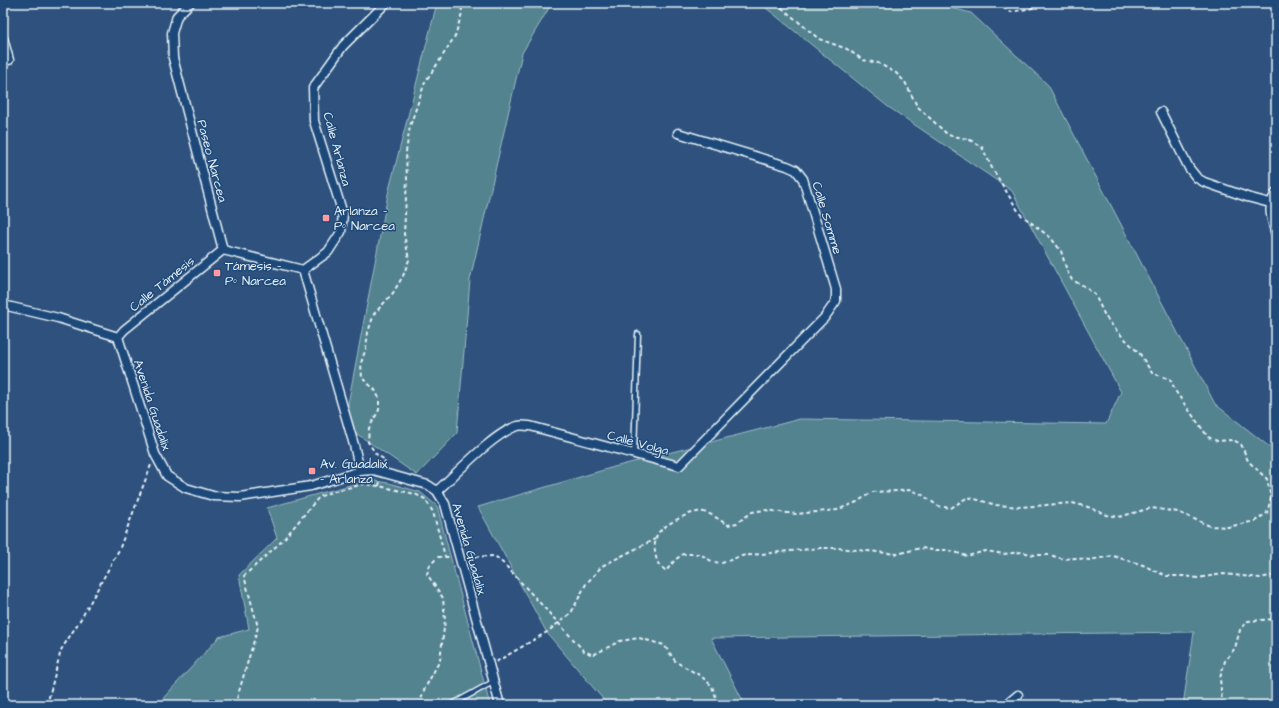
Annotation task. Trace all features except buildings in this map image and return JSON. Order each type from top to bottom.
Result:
[{"type":"street","name":"Paseo Narcea","points":[[190,3],[177,16],[172,33],[173,58],[223,250]]},
{"type":"street","name":"Calle Arlanza","points":[[303,270],[328,252],[341,232],[343,214],[314,121],[313,88],[343,46],[386,3]]},
{"type":"street","points":[[3,38],[8,60]]},
{"type":"street","points":[[1161,112],[1189,168],[1197,178],[1204,182],[1247,197],[1270,203]]},
{"type":"street","name":"Calle Somme","points":[[678,133],[796,170],[803,179],[836,289],[836,301]]},
{"type":"street","points":[[1276,193],[1270,203],[1270,213],[1276,235]]},
{"type":"street","points":[[223,250],[303,270],[354,444],[360,471]]},
{"type":"street","name":"Calle Támesis","points":[[118,337],[124,330],[223,250]]},
{"type":"street","name":"Calle Volga","points":[[437,491],[492,441],[508,429],[519,425],[530,426],[679,466],[825,317],[836,301]]},
{"type":"street","points":[[3,305],[58,318],[118,337]]},
{"type":"street","name":"Avenida Guadalix","points":[[118,337],[154,454],[167,476],[186,488],[213,496],[240,497],[311,486],[360,471],[373,470],[428,485],[437,491],[445,504],[500,705]]},
{"type":"street","points":[[1006,705],[1018,695]]},
{"type":"lane","points":[[634,454],[638,334]]},
{"type":"lane","points":[[451,705],[493,682]]},
{"type":"path","points":[[379,486],[385,460],[376,454],[368,442],[369,428],[379,410],[379,398],[375,390],[362,378],[361,363],[374,314],[393,292],[403,276],[409,260],[404,234],[407,179],[406,152],[410,126],[425,82],[455,36],[462,13],[461,3]]},
{"type":"path","points":[[776,3],[819,39],[847,49],[863,60],[878,63],[896,73],[905,82],[917,106],[948,135],[968,139],[982,147],[992,168],[1020,214],[1050,238],[1061,251],[1067,272],[1072,280],[1084,286],[1095,295],[1115,329],[1140,354],[1152,373],[1170,379],[1176,392],[1208,436],[1216,442],[1233,440],[1241,444],[1248,461],[1267,479],[1271,498],[1267,513],[1255,521],[1228,527],[1210,526],[1178,512],[1151,508],[1119,517],[1107,515],[1088,507],[1072,503],[1021,507],[996,505],[968,498],[951,508],[938,506],[921,494],[910,490],[872,492],[857,502],[836,510],[796,514],[765,510],[752,512],[737,523],[728,525],[708,513],[698,512],[682,517],[660,530],[655,539],[655,552],[660,566],[666,571],[675,560],[683,554],[700,554],[713,562],[722,563],[741,556],[820,548],[838,548],[897,554],[921,548],[948,550],[967,556],[986,551],[1004,554],[1022,552],[1034,555],[1049,555],[1064,559],[1076,558],[1089,560],[1113,556],[1143,565],[1166,576],[1185,576],[1197,578],[1224,574],[1260,578],[1276,575]]},
{"type":"path","points":[[998,3],[1001,7],[1011,12],[1066,3]]},
{"type":"path","points":[[47,705],[61,650],[82,617],[119,550],[154,454]]},
{"type":"path","points":[[235,705],[258,627],[244,576],[283,540],[318,497],[331,492],[364,484],[415,494],[425,499],[433,512],[445,557]]},
{"type":"path","points":[[489,666],[548,632],[571,613],[586,584],[602,566],[655,539]]},
{"type":"path","points":[[420,705],[423,692],[440,660],[445,620],[443,598],[427,574],[430,565],[438,557],[495,556],[584,651],[593,655],[620,641],[639,638],[664,645],[676,662],[701,676],[712,686],[718,705]]},
{"type":"path","points":[[1221,705],[1220,678],[1225,661],[1235,648],[1240,630],[1248,622],[1276,619]]},
{"type":"green space","points":[[437,3],[552,3],[522,53],[470,280],[457,433],[417,475],[344,425],[388,194]]},
{"type":"green space","points":[[760,3],[932,3],[971,13],[1048,85],[1215,404],[1276,452],[1276,705],[1183,705],[1194,632],[711,638],[745,705],[608,705],[547,633],[478,507],[614,467],[800,419],[1106,424],[1121,392],[1012,191],[887,106]]},
{"type":"green space","points":[[368,480],[389,483],[420,492],[437,506],[490,705],[157,705],[219,637],[249,629],[239,575],[277,538],[267,508]]},
{"type":"place","name":"Arlanza - Pº Narcea","points":[[326,218]]},
{"type":"place","name":"Támesis - Pº Narcea","points":[[217,273]]},
{"type":"place","name":"Av. Guadalix - Arlanza","points":[[312,471]]}]
